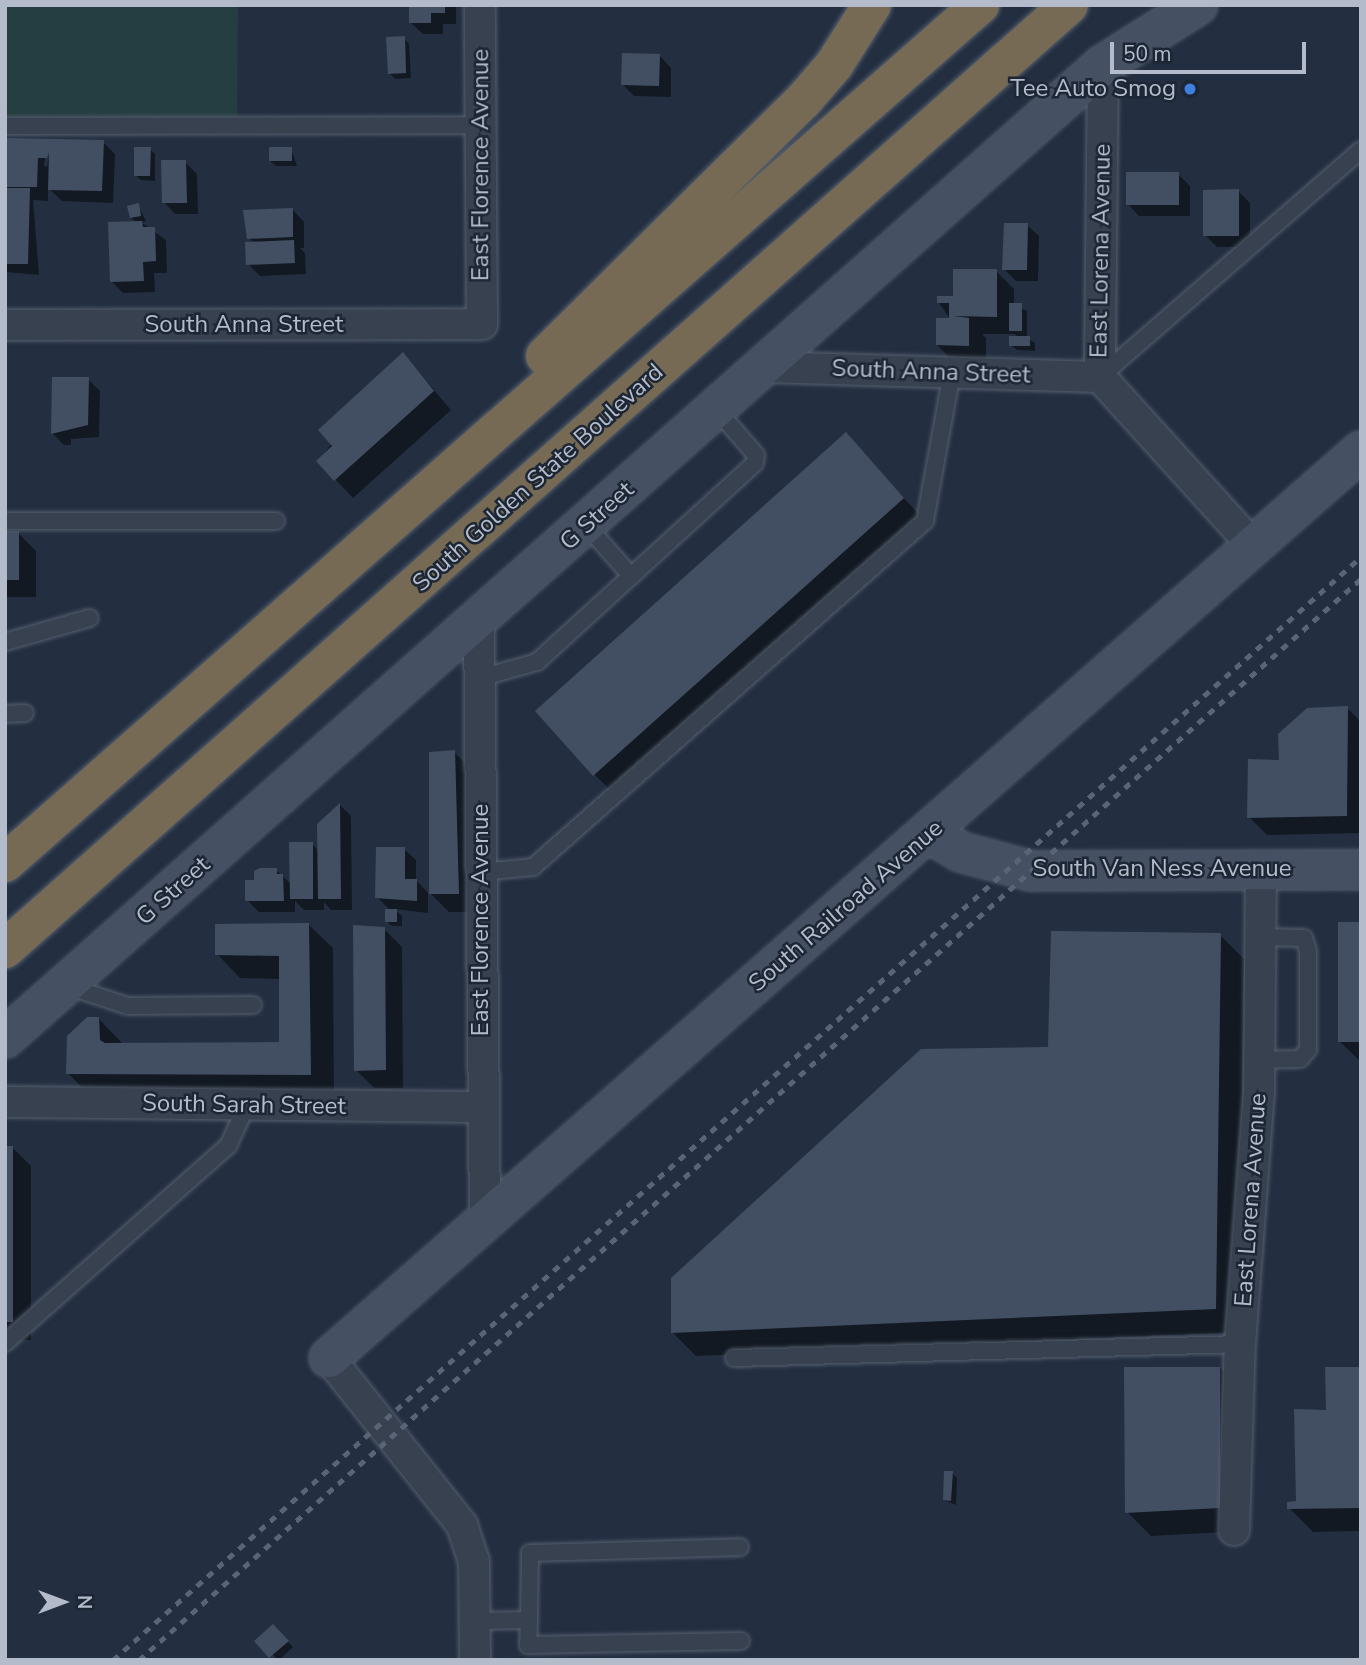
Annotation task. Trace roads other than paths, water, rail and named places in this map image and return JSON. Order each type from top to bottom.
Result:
[{"type":"highway","points":[[244,653],[784,121],[855,23],[872,5]]},
{"type":"highway","points":[[5,863],[980,5]]},
{"type":"highway","name":"South Golden State Boulevard","points":[[5,949],[972,94],[1069,5]]},
{"type":"highway","points":[[972,94],[1096,5]]},
{"type":"street","name":"East Florence Avenue","points":[[480,5],[482,324]]},
{"type":"street","name":"G Street","points":[[5,1038],[479,618],[587,526],[1103,65],[1198,5]]},
{"type":"street","name":"East Lorena Avenue","points":[[1103,65],[1100,377],[1253,546]]},
{"type":"street","name":"South Anna Street","points":[[5,325],[482,324]]},
{"type":"street","name":"South Anna Street","points":[[763,367],[1100,377]]},
{"type":"street","name":"South Railroad Avenue","points":[[328,1358],[1361,451]]},
{"type":"street","name":"East Florence Avenue","points":[[479,618],[485,1221]]},
{"type":"street","name":"South Van Ness Avenue","points":[[929,833],[961,852],[1031,871],[1361,870]]},
{"type":"street","name":"East Lorena Avenue","points":[[1234,1530],[1240,1344],[1259,1060],[1261,870]]},
{"type":"street","name":"South Sarah Street","points":[[5,1102],[482,1107]]},
{"type":"street","points":[[328,1358],[462,1525],[474,1561],[475,1660]]},
{"type":"lane","points":[[5,126],[481,125]]},
{"type":"lane","points":[[1100,377],[1361,150]]},
{"type":"lane","points":[[481,872],[533,867],[925,521],[952,373]]},
{"type":"lane","points":[[480,678],[537,662],[755,463],[756,455],[716,409]]},
{"type":"lane","points":[[5,522],[276,522]]},
{"type":"lane","points":[[587,526],[631,576]]},
{"type":"lane","points":[[5,642],[90,618]]},
{"type":"lane","points":[[5,714],[25,713]]},
{"type":"lane","points":[[1259,937],[1304,938],[1308,951],[1308,1050],[1300,1059],[1259,1060]]},
{"type":"lane","points":[[66,986],[128,1006],[253,1005]]},
{"type":"lane","points":[[5,1343],[228,1146],[247,1105]]},
{"type":"lane","points":[[734,1358],[1240,1344]]},
{"type":"lane","points":[[740,1547],[530,1553],[528,1645],[741,1641]]},
{"type":"lane","points":[[475,1621],[529,1620]]},
{"type":"railway","points":[[113,1660],[1361,557]]},
{"type":"railway","points":[[139,1660],[1361,579]]},
{"type":"place","name":"Tee Auto Smog","points":[[1190,89]]}]
